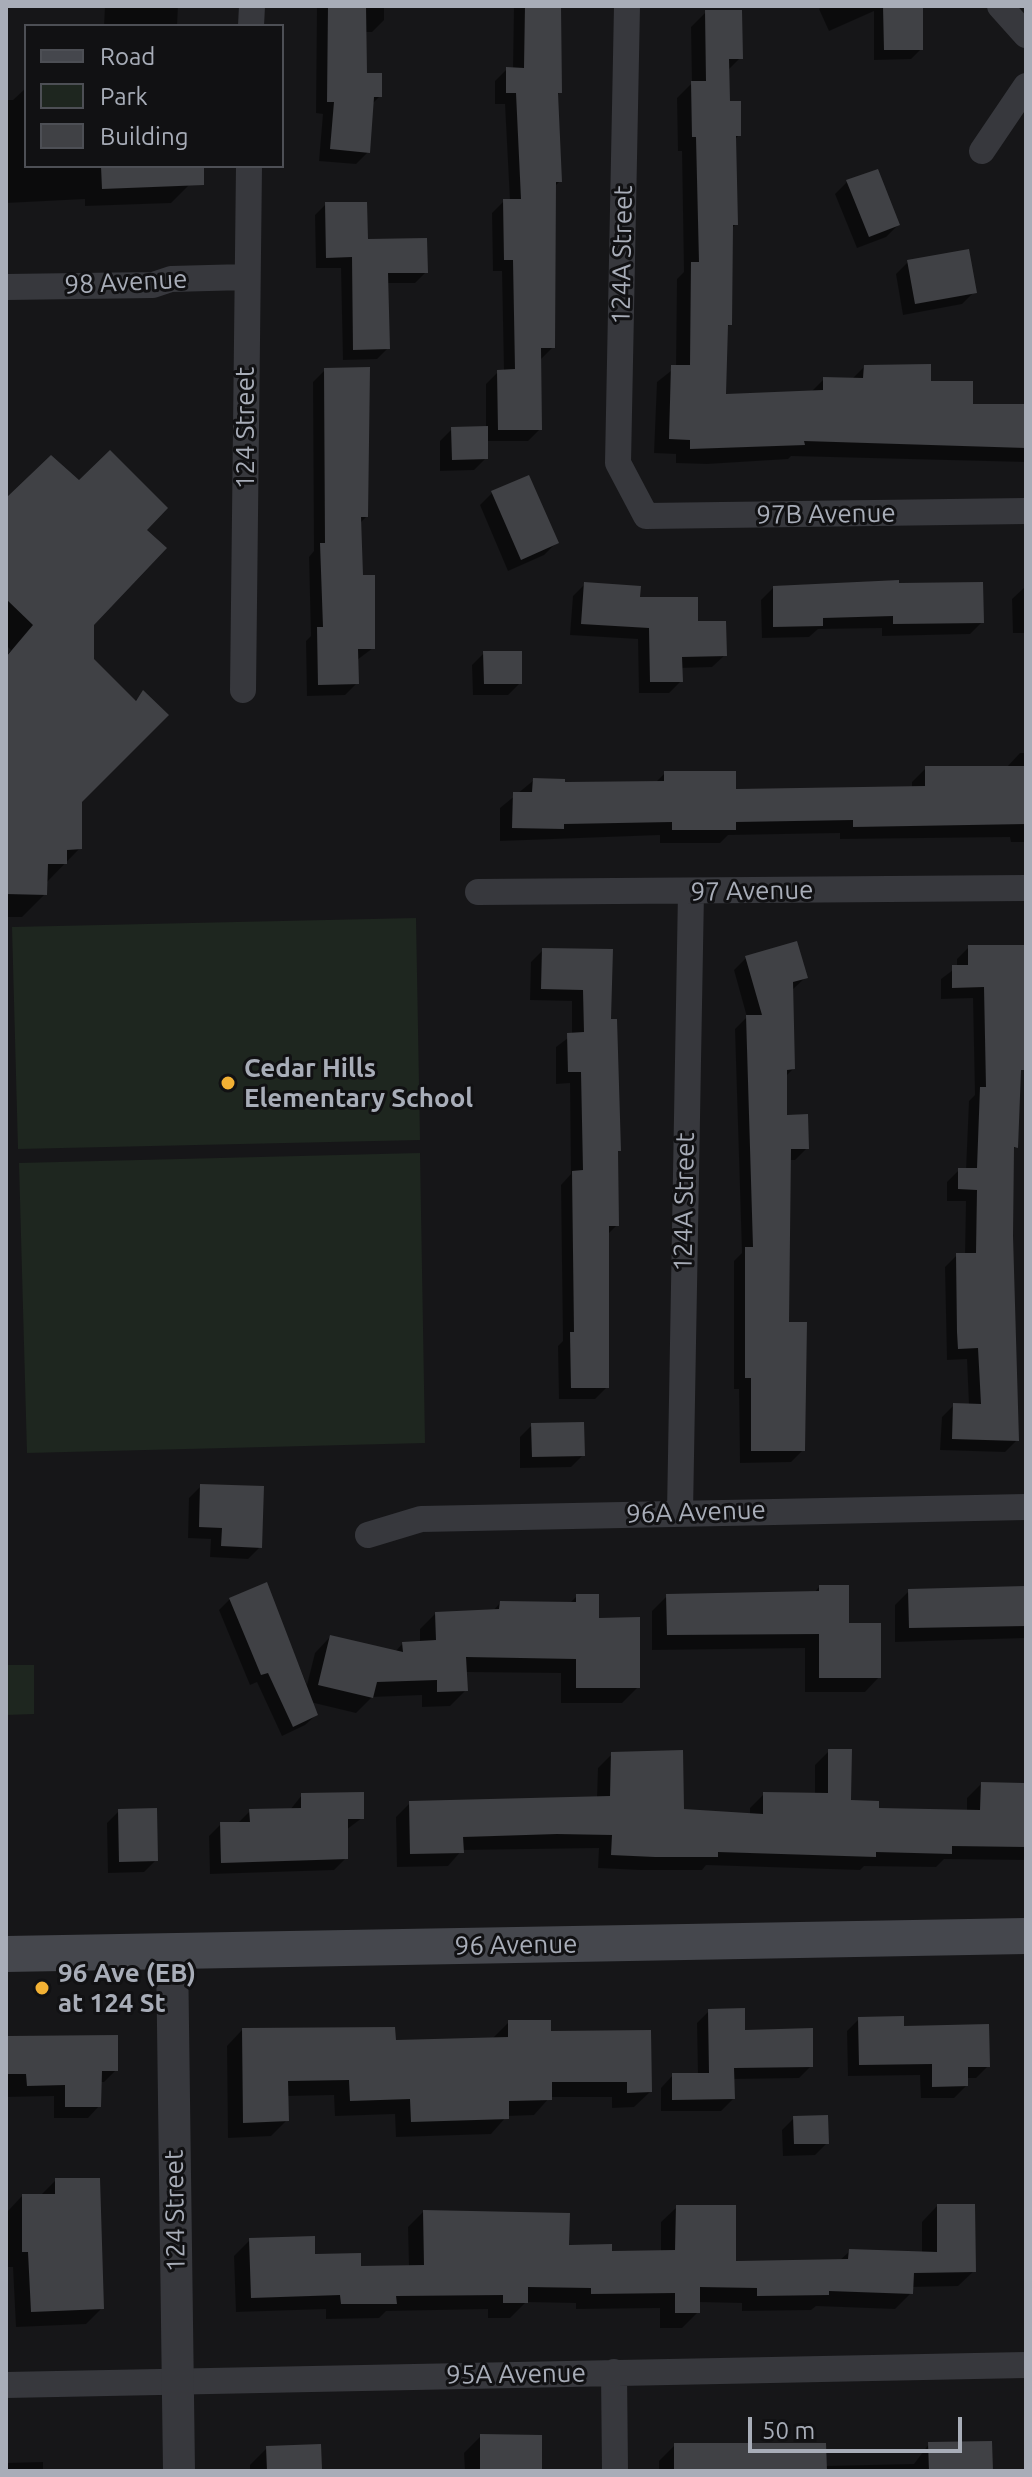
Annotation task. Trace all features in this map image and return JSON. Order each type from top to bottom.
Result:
[{"type":"main road","name":"96 Avenue","points":[[6,1954],[1026,1936]]},
{"type":"street","name":"124A Street","points":[[627,6],[618,463],[637,499]]},
{"type":"street","points":[[1000,6],[1026,35]]},
{"type":"street","points":[[982,151],[1026,86]]},
{"type":"street","name":"124 Street","points":[[243,690],[249,168]]},
{"type":"street","name":"98 Avenue","points":[[6,287],[153,285],[171,279],[246,277]]},
{"type":"street","name":"97B Avenue","points":[[637,499],[646,516],[1026,511]]},
{"type":"street","name":"97 Avenue","points":[[478,892],[1026,888]]},
{"type":"street","name":"124A Street","points":[[680,1512],[691,892]]},
{"type":"street","name":"96A Avenue","points":[[368,1535],[421,1519],[1026,1507]]},
{"type":"street","name":"124 Street","points":[[172,1951],[179,2471]]},
{"type":"street","name":"95A Avenue","points":[[6,2385],[1026,2365]]},
{"type":"street","points":[[614,2372],[615,2471]]},
{"type":"green space","points":[[416,918],[420,1140],[18,1149],[12,927]]},
{"type":"green space","points":[[420,1153],[425,1443],[27,1453],[19,1163]]},
{"type":"green space","points":[[6,1665],[34,1665],[34,1714],[6,1715]]},
{"type":"building","points":[[328,6],[366,6],[367,73],[382,73],[382,97],[374,97],[370,153],[330,149],[334,102],[327,102]]},
{"type":"building","points":[[525,6],[561,6],[562,93],[558,93],[562,182],[556,182],[555,348],[541,348],[542,430],[498,430],[497,370],[515,369],[513,260],[504,260],[503,199],[521,199],[516,93],[506,93],[506,67],[524,68]]},
{"type":"building","points":[[883,6],[923,6],[923,50],[884,50]]},
{"type":"building","points":[[705,10],[742,10],[743,59],[729,59],[730,101],[741,101],[741,136],[736,136],[738,225],[733,225],[732,325],[728,325],[726,394],[823,390],[823,377],[863,378],[864,365],[931,364],[931,381],[973,381],[973,404],[1026,404],[1026,448],[804,441],[805,445],[690,449],[690,440],[669,439],[671,365],[690,365],[691,262],[699,262],[696,137],[692,137],[691,81],[706,81]]},
{"type":"building","points":[[101,168],[204,168],[204,185],[102,189]]},
{"type":"building","points":[[878,169],[900,225],[869,237],[846,180]]},
{"type":"building","points":[[325,202],[367,202],[368,239],[427,238],[428,273],[388,273],[390,349],[353,350],[352,257],[326,258]]},
{"type":"building","points":[[969,249],[977,293],[915,304],[907,260]]},
{"type":"building","points":[[370,367],[368,517],[361,517],[363,575],[375,575],[375,649],[358,649],[359,684],[318,685],[317,627],[323,627],[320,543],[325,543],[324,368]]},
{"type":"building","points":[[488,426],[488,459],[452,460],[451,427]]},
{"type":"building","points":[[110,450],[168,508],[147,530],[167,548],[94,625],[94,659],[136,701],[143,690],[169,715],[82,802],[82,849],[67,850],[67,864],[48,864],[47,895],[6,894],[6,657],[33,625],[6,599],[6,498],[51,455],[79,480]]},
{"type":"building","points":[[529,475],[559,543],[521,560],[491,491]]},
{"type":"building","points":[[899,580],[899,583],[983,582],[984,623],[893,624],[893,616],[823,618],[823,626],[773,627],[773,586]]},
{"type":"building","points":[[584,582],[641,586],[640,597],[698,597],[698,621],[726,621],[727,656],[682,657],[683,682],[650,682],[649,628],[581,624]]},
{"type":"building","points":[[483,651],[522,651],[522,684],[484,684]]},
{"type":"building","points":[[925,766],[1026,766],[1026,824],[853,827],[853,820],[736,822],[736,830],[672,830],[672,822],[564,824],[564,829],[512,828],[513,792],[532,792],[533,778],[565,779],[565,782],[664,781],[664,771],[736,771],[736,789],[925,786]]},
{"type":"building","points":[[797,941],[808,978],[793,982],[795,1069],[787,1070],[787,1115],[808,1114],[809,1149],[791,1149],[789,1322],[807,1322],[805,1451],[751,1451],[751,1378],[745,1378],[745,1247],[753,1247],[746,1015],[762,1015],[745,956]]},
{"type":"building","points":[[968,945],[1025,945],[1024,1070],[1021,1070],[1018,1148],[1014,1147],[1013,1236],[1019,1441],[952,1439],[953,1403],[981,1404],[978,1348],[958,1349],[957,1332],[956,1253],[976,1253],[977,1190],[958,1189],[958,1168],[977,1168],[980,1087],[986,1087],[984,987],[952,988],[952,965],[968,965]]},
{"type":"building","points":[[542,948],[613,949],[611,1019],[617,1019],[621,1151],[618,1151],[619,1226],[609,1226],[609,1388],[571,1388],[570,1332],[574,1332],[572,1171],[583,1170],[581,1072],[568,1072],[567,1033],[584,1032],[583,990],[541,989]]},
{"type":"building","points":[[584,1422],[585,1456],[532,1457],[531,1423]]},
{"type":"building","points":[[200,1484],[264,1486],[262,1548],[221,1546],[222,1528],[199,1527]]},
{"type":"building","points":[[267,1582],[318,1715],[293,1727],[268,1673],[261,1675],[229,1598]]},
{"type":"building","points":[[819,1585],[849,1585],[849,1623],[881,1623],[881,1678],[819,1678],[819,1634],[667,1635],[666,1594],[819,1591]]},
{"type":"building","points":[[1026,1586],[1026,1626],[909,1628],[908,1589]]},
{"type":"building","points":[[576,1594],[599,1594],[599,1618],[640,1617],[640,1688],[576,1688],[576,1659],[466,1657],[468,1691],[437,1692],[437,1680],[377,1682],[373,1698],[318,1685],[330,1635],[403,1652],[402,1642],[436,1640],[435,1612],[499,1609],[500,1601],[576,1602]]},
{"type":"building","points":[[828,1749],[852,1749],[851,1800],[879,1801],[879,1808],[980,1810],[981,1782],[1024,1783],[1026,1847],[952,1846],[952,1854],[876,1852],[876,1857],[718,1852],[718,1857],[655,1857],[611,1855],[612,1835],[557,1834],[463,1837],[464,1853],[410,1854],[409,1801],[610,1796],[611,1752],[683,1750],[684,1809],[763,1814],[763,1792],[828,1793]]},
{"type":"building","points":[[364,1792],[364,1819],[348,1819],[348,1859],[221,1863],[220,1822],[250,1822],[249,1809],[301,1808],[301,1793]]},
{"type":"building","points":[[157,1808],[158,1861],[119,1862],[118,1809]]},
{"type":"building","points":[[745,2008],[745,2030],[813,2028],[813,2067],[734,2068],[735,2099],[672,2100],[672,2073],[709,2073],[708,2009]]},
{"type":"building","points":[[904,2016],[904,2026],[989,2024],[990,2067],[968,2067],[968,2086],[932,2087],[932,2064],[859,2065],[858,2017]]},
{"type":"building","points":[[508,2020],[551,2020],[551,2031],[651,2030],[652,2092],[627,2093],[627,2082],[552,2082],[552,2100],[509,2101],[509,2119],[411,2122],[410,2099],[350,2101],[349,2080],[288,2081],[289,2121],[243,2123],[242,2028],[395,2027],[396,2040],[508,2037]]},
{"type":"building","points":[[118,2035],[118,2071],[102,2071],[101,2107],[65,2107],[65,2085],[27,2086],[26,2074],[6,2074],[6,2036]]},
{"type":"building","points":[[828,2115],[829,2144],[794,2144],[793,2116]]},
{"type":"building","points":[[55,2178],[100,2178],[104,2309],[31,2312],[28,2252],[22,2252],[22,2194],[55,2194]]},
{"type":"building","points":[[937,2204],[975,2204],[976,2272],[914,2273],[913,2294],[829,2291],[829,2295],[757,2296],[757,2288],[700,2287],[700,2313],[675,2313],[675,2293],[591,2294],[591,2288],[528,2287],[528,2303],[503,2303],[503,2295],[396,2296],[397,2304],[341,2304],[340,2295],[251,2298],[249,2238],[315,2236],[315,2254],[361,2253],[361,2266],[424,2265],[423,2210],[570,2213],[569,2245],[612,2244],[612,2251],[675,2250],[676,2205],[736,2205],[736,2261],[848,2259],[849,2249],[937,2252]]},
{"type":"building","points":[[480,2434],[542,2435],[542,2471],[480,2471]]},
{"type":"building","points":[[992,2441],[993,2471],[929,2471],[928,2442]]},
{"type":"building","points":[[674,2443],[826,2443],[827,2471],[674,2471]]},
{"type":"building","points":[[321,2444],[322,2469],[267,2471],[266,2446]]},
{"type":"place","name":"Cedar Hills Elementary School","points":[[228,1083]]},
{"type":"place","name":"96 Ave (EB) at 124 St","points":[[42,1988]]}]
